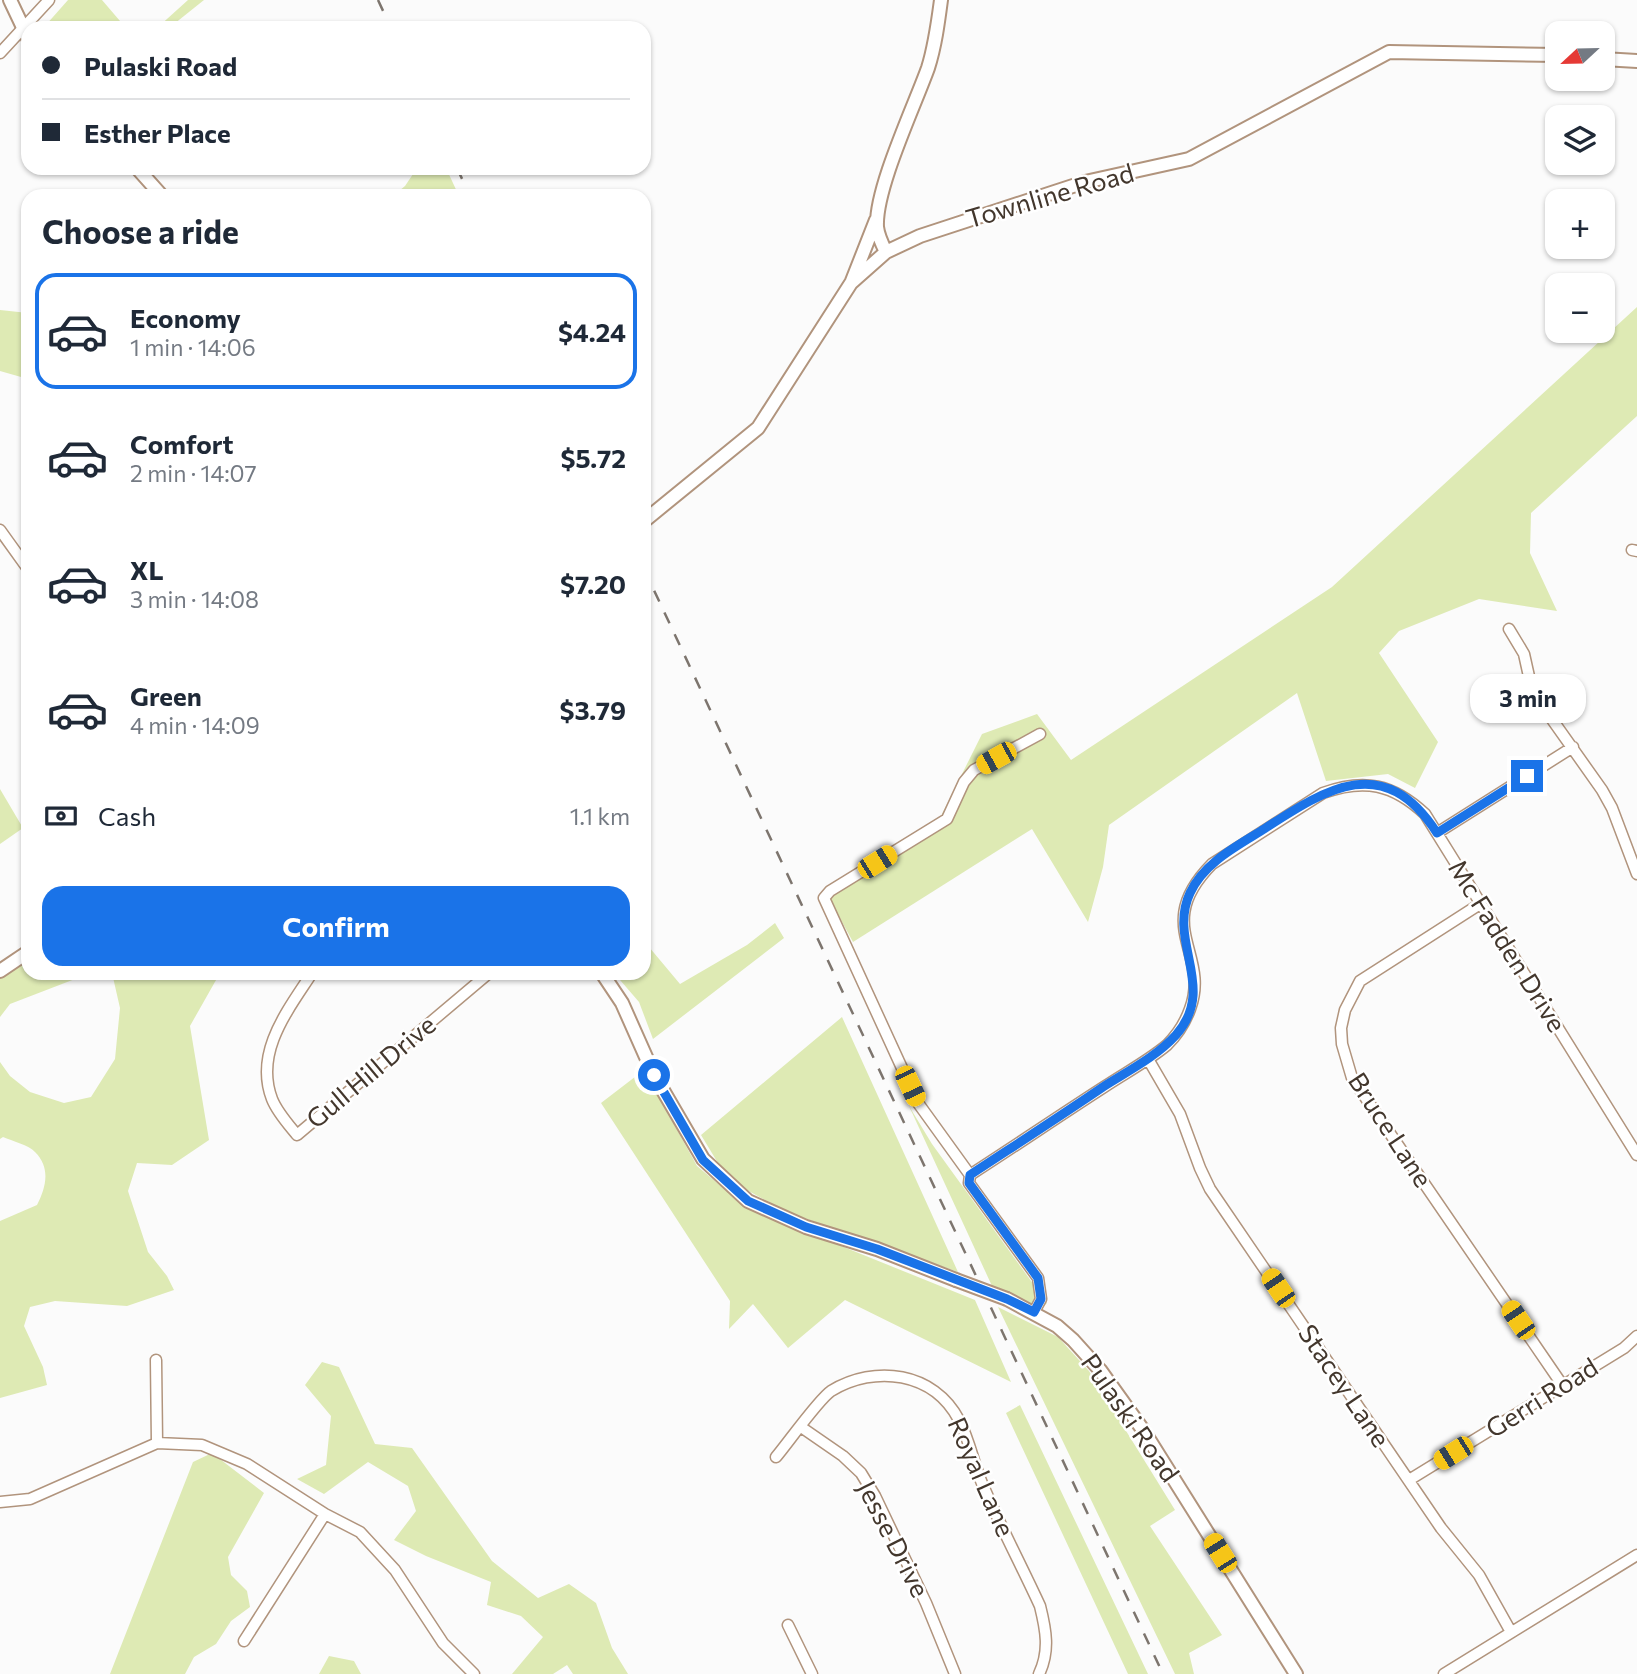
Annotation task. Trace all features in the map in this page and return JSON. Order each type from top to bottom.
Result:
[{"type":"main road","points":[[10,0],[21,25]]},
{"type":"main road","points":[[851,283],[878,217],[890,171],[929,66],[941,0]]},
{"type":"main road","name":"Townline Road","points":[[651,515],[758,428],[851,283],[887,252],[920,236],[1085,182],[1189,159],[1390,52],[1545,55]]},
{"type":"main road","points":[[1615,60],[1637,61]]},
{"type":"main road","points":[[143,175],[156,189]]},
{"type":"main road","points":[[878,217],[878,234],[887,252]]},
{"type":"main road","points":[[0,971],[21,958]]},
{"type":"main road","name":"Pulaski Road","points":[[607,980],[622,1003],[654,1075],[703,1160],[748,1201],[806,1227],[877,1249],[1007,1299],[1034,1312],[1065,1333],[1100,1370],[1143,1430],[1296,1674]]},
{"type":"street","points":[[34,21],[49,0]]},
{"type":"street","points":[[0,53],[21,37]]},
{"type":"street","points":[[0,530],[21,559]]},
{"type":"street","points":[[1509,629],[1524,654],[1530,681],[1539,701],[1573,747],[1612,808],[1637,874]]},
{"type":"street","points":[[1034,1312],[1041,1299],[1038,1278],[969,1183],[970,1175],[918,1103],[824,898],[830,891],[947,819],[964,782],[974,770],[1040,734]]},
{"type":"street","points":[[1437,833],[1573,747]]},
{"type":"street","name":"Mc Fadden Drive","points":[[970,1175],[1148,1059],[1178,1033],[1191,1006],[1194,986],[1193,967],[1183,932],[1184,914],[1190,893],[1212,864],[1323,793],[1342,786],[1366,785],[1390,789],[1410,800],[1425,814],[1634,1143],[1637,1155]]},
{"type":"street","name":"Bruce Lane","points":[[1480,904],[1360,981],[1345,1010],[1342,1044],[1353,1078],[1563,1386]]},
{"type":"street","name":"Gull Hill Drive","points":[[308,980],[268,1048],[267,1074],[271,1099],[297,1135],[481,980]]},
{"type":"street","name":"Stacey Lane","points":[[1148,1059],[1180,1114],[1210,1189],[1441,1528],[1479,1575],[1511,1632]]},
{"type":"street","name":"Gerri Road","points":[[1409,1480],[1624,1348],[1637,1336]]},
{"type":"street","points":[[156,1360],[157,1443]]},
{"type":"street","name":"Royal Lane","points":[[776,1457],[828,1393],[849,1382],[872,1376],[900,1375],[925,1384],[945,1401],[962,1427],[983,1487],[1040,1606],[1047,1651],[1043,1673]]},
{"type":"street","name":"Jesse Drive","points":[[801,1426],[843,1456],[861,1473],[876,1496],[926,1603],[955,1674]]},
{"type":"street","points":[[0,1502],[30,1499],[157,1443],[202,1445],[247,1465],[325,1514],[360,1532],[376,1547],[418,1603],[443,1643],[474,1674]]},
{"type":"street","points":[[244,1641],[325,1514]]},
{"type":"street","points":[[1444,1674],[1637,1555]]},
{"type":"street","points":[[788,1625],[812,1674]]},
{"type":"green space","points":[[68,0],[102,0],[120,21],[49,21]]},
{"type":"green space","points":[[188,0],[204,0],[178,21],[165,21]]},
{"type":"green space","points":[[412,175],[449,175],[456,189],[401,189]]},
{"type":"green space","points":[[1637,307],[1637,416],[1531,513],[1530,553],[1557,611],[1479,599],[1399,631],[1379,653],[1438,742],[1415,788],[1388,774],[1326,781],[1297,693],[1109,825],[1103,867],[1088,922],[1032,829],[853,942],[824,889],[941,816],[982,734],[1037,714],[1071,760],[1332,587],[1598,343],[1615,343],[1615,327]]},
{"type":"green space","points":[[0,310],[21,312],[21,377],[0,371]]},
{"type":"green space","points":[[0,789],[21,825],[21,829],[0,844]]},
{"type":"green space","points":[[775,923],[784,938],[653,1039],[639,1002],[620,980],[651,980],[651,949],[680,984],[747,945]]},
{"type":"green space","points":[[21,960],[21,980],[72,980],[10,1004],[0,1017],[0,975]]},
{"type":"green space","points":[[114,980],[216,980],[190,1026],[209,1140],[172,1165],[137,1163],[128,1191],[148,1252],[167,1276],[174,1290],[127,1306],[55,1301],[30,1307],[24,1326],[43,1367],[47,1385],[0,1398],[0,1221],[37,1205],[43,1191],[45,1171],[40,1158],[25,1145],[3,1137],[0,1139],[0,1062],[10,1076],[30,1092],[64,1103],[91,1097],[115,1059],[120,1008]]},
{"type":"green space","points":[[842,1017],[958,1272],[787,1212],[745,1189],[721,1168],[701,1135]]},
{"type":"green space","points":[[644,1070],[697,1166],[747,1208],[975,1300],[1011,1382],[845,1300],[788,1348],[753,1304],[729,1329],[730,1301],[601,1103]]},
{"type":"green space","points":[[909,1106],[932,1144],[1047,1303],[1041,1309],[992,1286]]},
{"type":"green space","points":[[998,1307],[1058,1337],[1089,1371],[1175,1510],[1150,1526],[1222,1635],[1189,1653],[1194,1674],[1175,1674]]},
{"type":"green space","points":[[322,1362],[339,1367],[375,1444],[412,1448],[492,1561],[538,1598],[569,1584],[596,1603],[612,1648],[628,1674],[573,1674],[567,1665],[553,1674],[512,1674],[543,1637],[521,1616],[487,1605],[491,1582],[394,1540],[416,1511],[408,1486],[368,1462],[324,1494],[297,1479],[326,1465],[331,1416],[305,1385]]},
{"type":"green space","points":[[1020,1405],[1148,1674],[1128,1674],[1006,1413]]},
{"type":"green space","points":[[212,1453],[264,1493],[228,1557],[231,1575],[247,1591],[250,1607],[231,1621],[216,1644],[194,1657],[185,1674],[110,1674],[193,1462]]},
{"type":"green space","points":[[329,1656],[354,1661],[361,1674],[319,1674]]},
{"type":"railway","points":[[378,0],[388,21]]},
{"type":"railway","points":[[460,175],[467,189]]},
{"type":"railway","points":[[651,584],[1163,1674]]},
{"type":"route","points":[[654,1075],[703,1160],[748,1201],[806,1227],[877,1249],[1034,1312],[1041,1299],[1038,1278],[969,1183],[970,1175],[1148,1059],[1178,1033],[1191,1006],[1194,986],[1193,967],[1183,932],[1184,914],[1190,893],[1200,877],[1230,850],[1300,806],[1342,786],[1366,785],[1390,789],[1410,800],[1425,814],[1437,833],[1527,776]]}]
